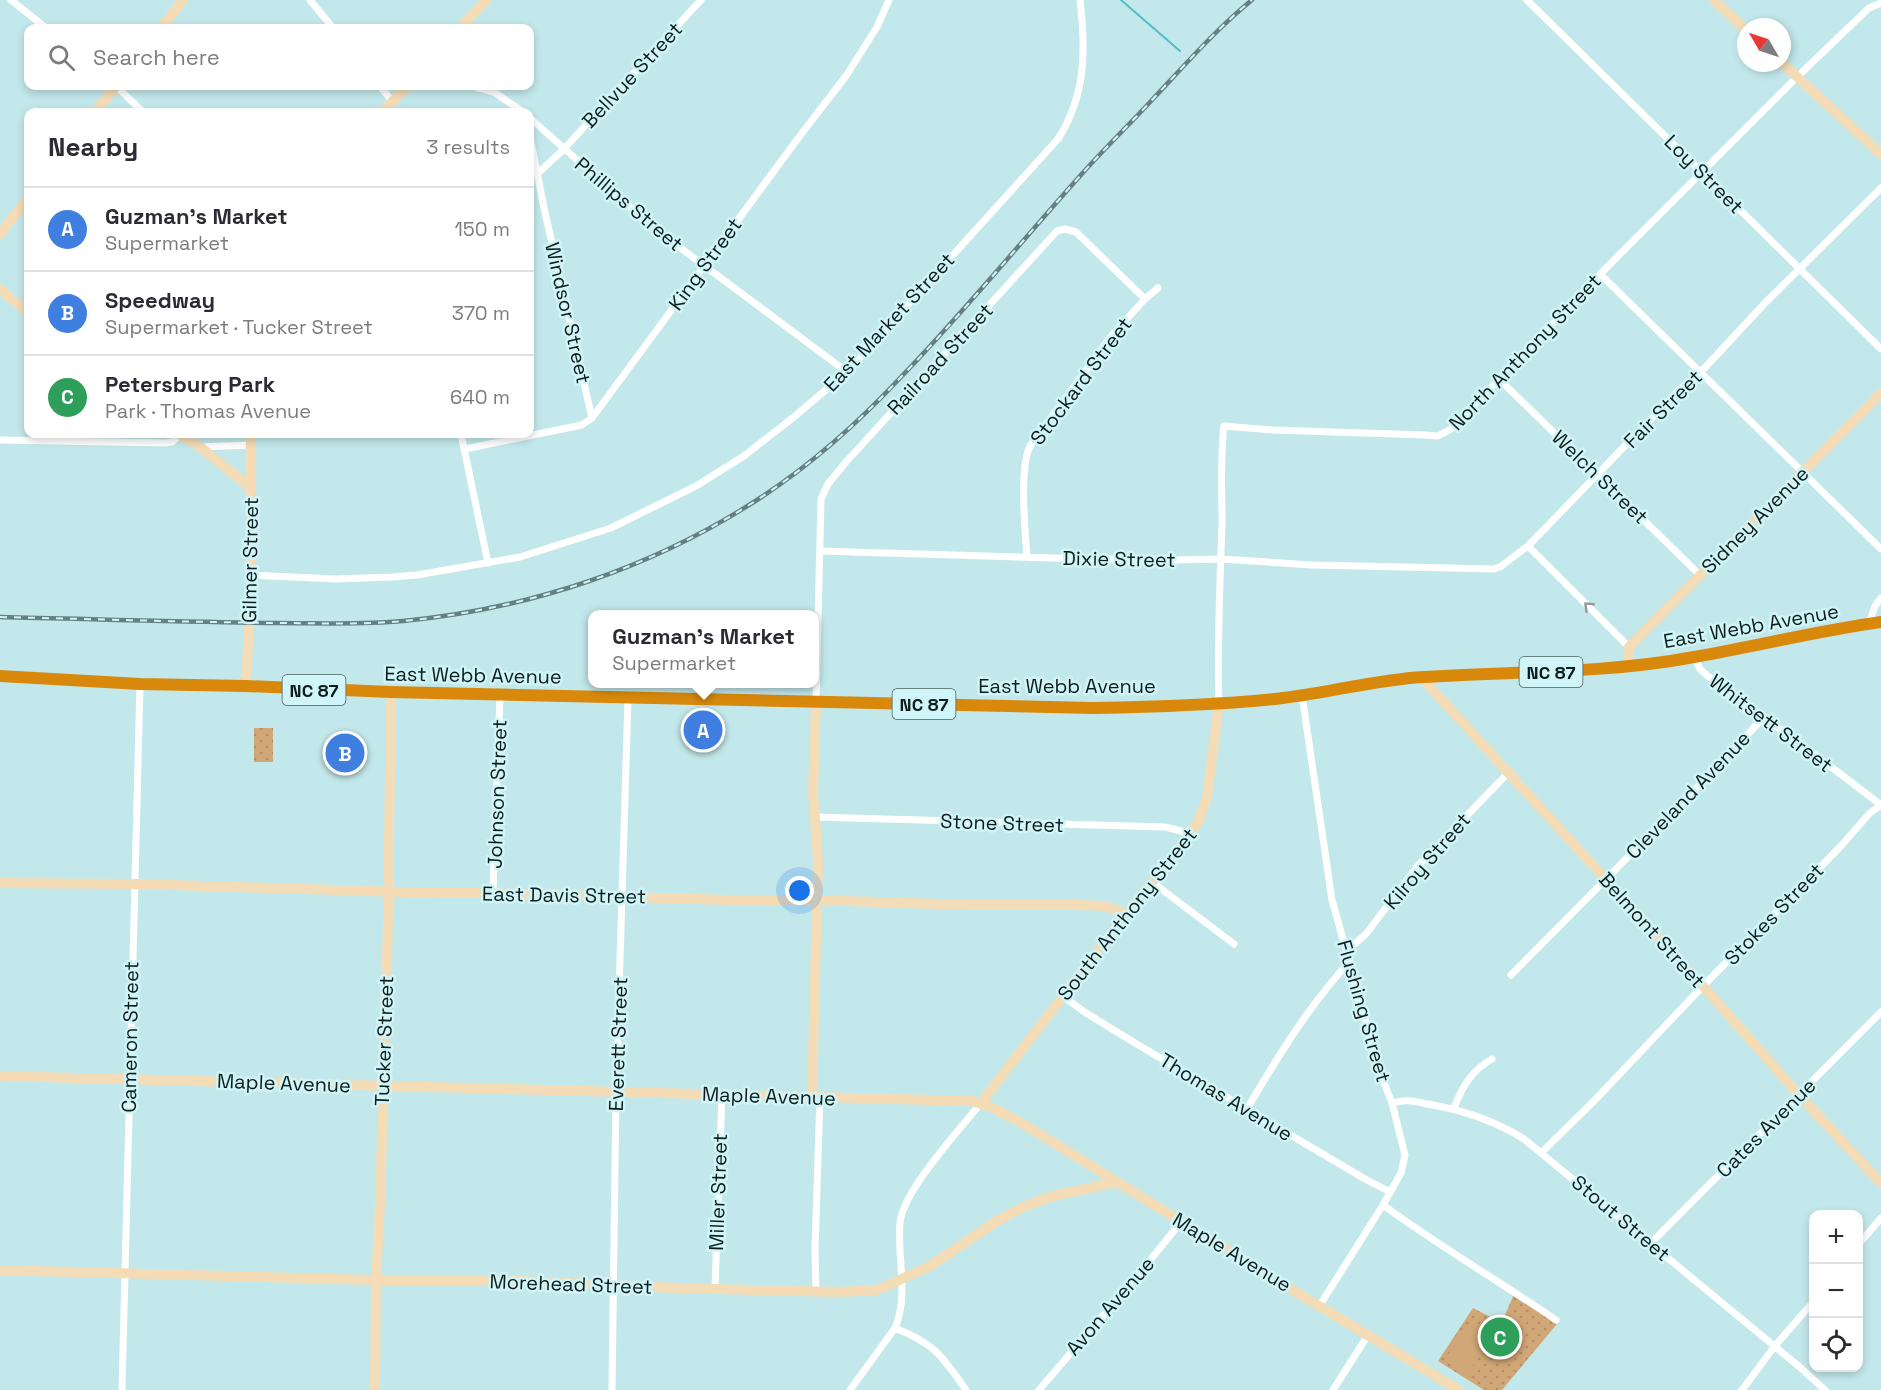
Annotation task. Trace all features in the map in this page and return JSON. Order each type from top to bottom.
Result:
[{"type":"highway","name":"East Webb Avenue","points":[[0,676],[141,684],[628,699],[1094,708],[1166,706],[1276,699],[1421,677],[1573,671],[1628,666],[1694,657],[1875,623]]},
{"type":"street","points":[[11,0],[41,24]]},
{"type":"street","points":[[164,24],[183,0]]},
{"type":"street","points":[[310,0],[330,24]]},
{"type":"street","points":[[464,24],[486,0]]},
{"type":"street","name":"Bellvue Street","points":[[537,174],[563,150],[700,0]]},
{"type":"street","name":"King Street","points":[[592,418],[859,58],[889,0]]},
{"type":"street","name":"East Market Street","points":[[250,575],[367,579],[417,575],[520,557],[611,528],[696,486],[744,456],[847,372],[1058,139],[1067,124],[1078,96],[1083,64],[1084,30],[1080,0]]},
{"type":"street","name":"Loy Street","points":[[1527,0],[1881,349]]},
{"type":"street","points":[[1714,0],[1737,22]]},
{"type":"street","name":"North Anthony Street","points":[[1219,702],[1218,634],[1223,481],[1221,446],[1224,426],[1438,436],[1451,429],[1797,77],[1877,4]]},
{"type":"street","points":[[1791,71],[1881,154]]},
{"type":"street","points":[[98,108],[113,90]]},
{"type":"street","points":[[120,90],[139,108]]},
{"type":"street","points":[[381,90],[387,108]]},
{"type":"street","points":[[387,108],[403,90]]},
{"type":"street","points":[[487,90],[494,92],[517,108]]},
{"type":"street","name":"Phillips Street","points":[[534,122],[651,226],[847,372]]},
{"type":"street","name":"Windsor Street","points":[[534,158],[592,418]]},
{"type":"street","name":"Fair Street","points":[[1418,568],[1494,569],[1528,546],[1682,388],[1700,373],[1765,303],[1881,188]]},
{"type":"street","points":[[0,234],[24,203]]},
{"type":"street","name":"Railroad Street","points":[[820,551],[821,499],[828,484],[1054,234],[1070,229],[1076,232],[1145,299]]},
{"type":"street","points":[[1601,275],[1881,549]]},
{"type":"street","name":"Stockard Street","points":[[1026,556],[1025,461],[1028,450],[1097,355],[1145,299],[1158,288]]},
{"type":"street","points":[[0,289],[24,310]]},
{"type":"street","name":"Welch Street","points":[[1500,380],[1700,575]]},
{"type":"street","name":"Sidney Avenue","points":[[1629,647],[1881,393]]},
{"type":"street","points":[[534,435],[582,425],[592,418]]},
{"type":"street","points":[[0,440],[165,443],[172,442],[176,438]]},
{"type":"street","points":[[186,438],[251,488]]},
{"type":"street","points":[[462,438],[488,563]]},
{"type":"street","points":[[465,449],[519,438]]},
{"type":"street","points":[[200,447],[251,439]]},
{"type":"street","name":"Gilmer Street","points":[[245,686],[252,528],[251,439]]},
{"type":"street","points":[[1528,546],[1629,647],[1628,666]]},
{"type":"street","points":[[818,610],[820,551]]},
{"type":"street","name":"Dixie Street","points":[[820,551],[1176,560],[1221,559],[1312,565],[1418,568]]},
{"type":"street","points":[[1875,623],[1875,606],[1881,598]]},
{"type":"street","name":"Whitsett Street","points":[[1694,657],[1700,669],[1710,678],[1881,805]]},
{"type":"street","name":"Belmont Street","points":[[1421,677],[1881,1183]]},
{"type":"street","name":"Cameron Street","points":[[122,1390],[141,684]]},
{"type":"street","points":[[816,688],[813,791],[818,861],[816,1291]]},
{"type":"street","name":"Tucker Street","points":[[375,1390],[391,692]]},
{"type":"street","name":"Johnson Street","points":[[493,893],[500,695]]},
{"type":"street","name":"Flushing Street","points":[[1302,695],[1332,900],[1381,1075],[1392,1103],[1405,1155],[1401,1173],[1383,1206],[1320,1305]]},
{"type":"street","name":"Everett Street","points":[[612,1390],[616,1090],[628,699]]},
{"type":"street","name":"South Anthony Street","points":[[981,1103],[1198,822],[1207,798],[1219,702]]},
{"type":"street","name":"Cleveland Avenue","points":[[1511,975],[1763,718]]},
{"type":"street","name":"Kilroy Street","points":[[1346,949],[1365,933],[1416,868],[1508,773]]},
{"type":"street","name":"Stokes Street","points":[[1542,1152],[1840,847],[1870,813],[1881,805]]},
{"type":"street","name":"Stone Street","points":[[814,817],[1165,827],[1173,828],[1188,836]]},
{"type":"street","points":[[1152,882],[1234,944]]},
{"type":"street","name":"East Davis Street","points":[[0,883],[136,884],[968,905],[1106,906],[1126,914]]},
{"type":"street","points":[[1247,1109],[1290,1037],[1348,962]]},
{"type":"street","name":"Thomas Avenue","points":[[1064,997],[1095,1019],[1390,1192]]},
{"type":"street","name":"Cates Avenue","points":[[1651,1243],[1881,1012]]},
{"type":"street","points":[[1454,1108],[1460,1092],[1479,1066],[1492,1059]]},
{"type":"street","name":"Maple Avenue","points":[[0,1076],[616,1090],[722,1095],[962,1100],[981,1103],[1025,1125],[1180,1222],[1459,1390]]},
{"type":"street","name":"Miller Street","points":[[715,1289],[722,1095]]},
{"type":"street","name":"Stout Street","points":[[1392,1103],[1409,1100],[1454,1108],[1496,1123],[1515,1133],[1542,1152],[1825,1390]]},
{"type":"street","points":[[850,1390],[895,1328],[902,1306],[899,1254],[900,1223],[905,1204],[916,1185],[981,1103]]},
{"type":"street","name":"Morehead Street","points":[[0,1270],[376,1280],[505,1280],[837,1292],[877,1290],[930,1266],[984,1229],[1021,1208],[1049,1197],[1116,1182]]},
{"type":"street","points":[[1383,1206],[1556,1320]]},
{"type":"street","points":[[1863,1239],[1881,1218]]},
{"type":"street","name":"Avon Avenue","points":[[1039,1390],[1180,1222]]},
{"type":"street","points":[[1742,1390],[1809,1306]]},
{"type":"street","points":[[895,1328],[922,1340],[942,1355],[966,1390]]},
{"type":"street","points":[[1333,1390],[1368,1335]]},
{"type":"shaded area","points":[[254,728],[273,728],[273,762],[254,762]]},
{"type":"shaded area","points":[[1514,1294],[1557,1324],[1502,1390],[1484,1390],[1438,1361],[1473,1308],[1496,1320],[1505,1315]]},
{"type":"shaded area","points":[[1468,1324],[1491,1339],[1467,1375],[1444,1359],[1458,1342]]},
{"type":"waterway","points":[[1121,0],[1180,51]]},
{"type":"railway","points":[[0,617],[276,623],[403,621],[497,607],[543,595],[633,565],[677,545],[719,523],[779,485],[816,457],[869,410],[947,328],[1098,157],[1213,36],[1252,0]]},
{"type":"place","name":"Guzman's Market","points":[[703,730]]},
{"type":"place","name":"Speedway","points":[[345,753]]},
{"type":"place","name":"Petersburg Park","points":[[1500,1337]]}]
